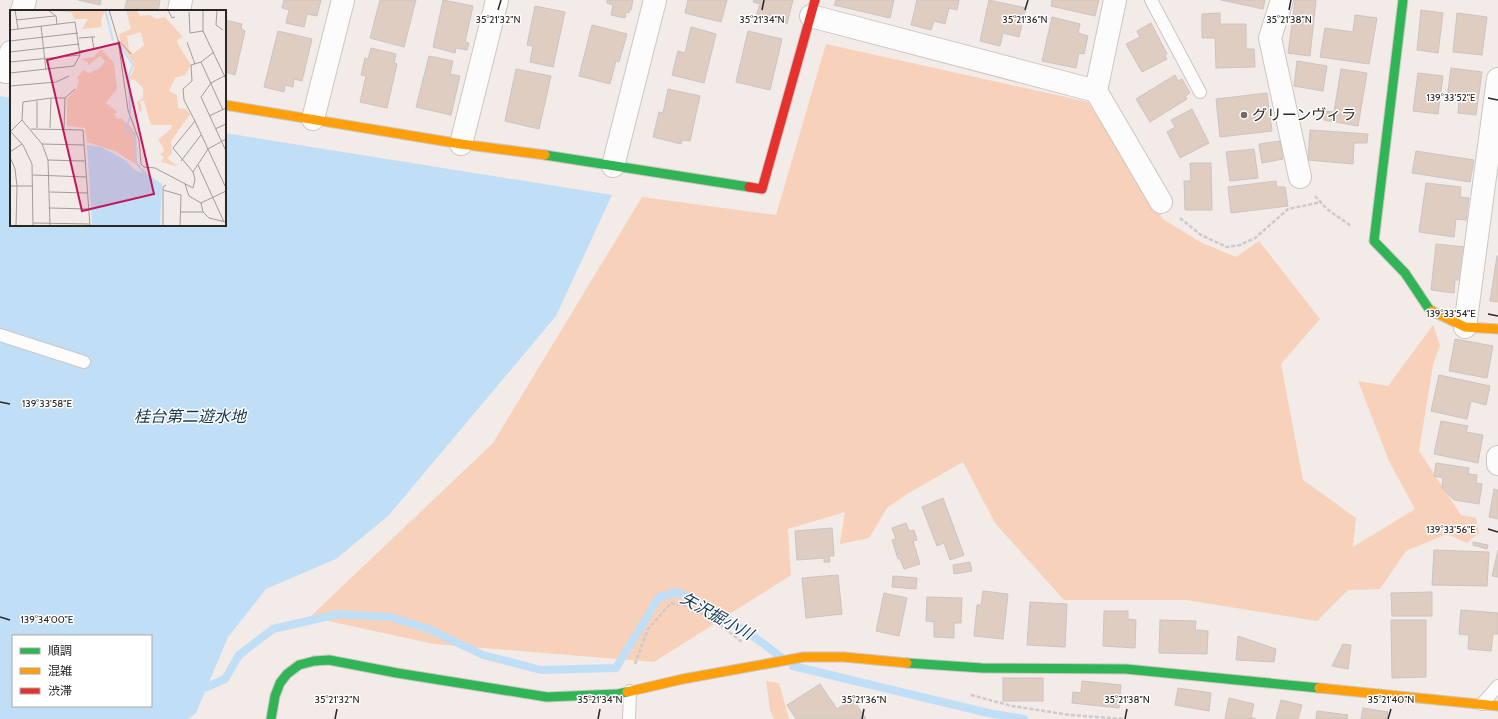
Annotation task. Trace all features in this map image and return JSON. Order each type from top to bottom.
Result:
[{"type":"street","points":[[22,10],[24,0]]},
{"type":"street","points":[[179,10],[181,0]]},
{"type":"street","points":[[314,119],[342,0]]},
{"type":"street","points":[[461,144],[496,0]]},
{"type":"street","points":[[613,166],[655,0]]},
{"type":"street","points":[[1115,0],[1096,91],[1160,202]]},
{"type":"street","points":[[1282,0],[1270,38],[1300,177]]},
{"type":"street","points":[[1403,0],[1374,242],[1405,272],[1429,309],[1465,327],[1498,329]]},
{"type":"street","points":[[226,105],[461,144],[506,149],[762,189],[813,8],[1096,91]]},
{"type":"street","points":[[1465,327],[1498,79]]},
{"type":"street","points":[[1498,457],[1498,464]]},
{"type":"street","points":[[271,719],[275,696],[280,683],[287,674],[299,665],[314,661],[329,660],[397,673],[546,697],[618,694],[683,679],[804,657],[844,657],[887,662],[982,668],[1126,669],[1498,706]]},
{"type":"lane","points":[[1151,0],[1200,92]]},
{"type":"lane","points":[[0,335],[84,362]]},
{"type":"lane","points":[[1482,704],[1498,686]]},
{"type":"lane","points":[[630,691],[630,719]]},
{"type":"path","points":[[1300,177],[1327,210],[1374,242]]},
{"type":"path","points":[[1160,202],[1201,235],[1226,247],[1240,245],[1255,238],[1288,209],[1321,202]]},
{"type":"path","points":[[633,668],[648,629],[671,603],[687,606],[710,618],[774,662]]},
{"type":"shaded area","points":[[826,44],[1088,102],[1163,219],[1202,243],[1236,257],[1259,241],[1320,319],[1281,364],[1303,480],[1356,518],[1353,547],[1415,509],[1389,461],[1358,381],[1388,386],[1433,325],[1440,345],[1433,365],[1419,451],[1461,515],[1476,518],[1479,533],[1467,543],[1447,534],[1406,551],[1380,589],[1348,590],[1317,621],[1186,600],[1064,600],[995,523],[963,462],[907,494],[887,508],[869,538],[840,544],[845,512],[788,529],[791,575],[654,662],[434,644],[310,617],[493,443],[642,197],[776,215]]},
{"type":"shaded area","points":[[766,681],[779,683],[789,719],[774,719],[770,710]]},
{"type":"water","name":"桂台第二遊水地","points":[[0,96],[10,98],[10,226],[226,226],[226,133],[612,195],[556,316],[389,515],[336,559],[266,589],[228,637],[196,713],[188,719],[0,719]]},
{"type":"building","points":[[78,0],[101,0],[100,5]]},
{"type":"building","points":[[127,0],[160,0],[158,10],[124,10]]},
{"type":"building","points":[[284,0],[321,0],[317,16],[307,14],[304,27],[286,23],[289,10],[282,8]]},
{"type":"building","points":[[380,0],[416,0],[404,47],[370,38]]},
{"type":"building","points":[[443,0],[473,6],[465,42],[469,43],[467,50],[456,48],[455,53],[433,47]]},
{"type":"building","points":[[607,0],[633,0],[631,10],[629,10],[629,13],[626,12],[625,18],[611,15],[613,5],[607,3]]},
{"type":"building","points":[[688,0],[727,0],[721,22],[685,13]]},
{"type":"building","points":[[754,0],[793,0],[787,24],[756,16],[760,4],[753,2]]},
{"type":"building","points":[[836,0],[894,0],[890,18],[834,5]]},
{"type":"building","points":[[917,0],[959,0],[957,10],[949,8],[945,24],[934,21],[931,30],[911,25]]},
{"type":"building","points":[[989,0],[1026,8],[1019,37],[1003,33],[1000,46],[980,41]]},
{"type":"building","points":[[1052,0],[1099,0],[1095,16],[1051,6]]},
{"type":"building","points":[[1221,0],[1265,0],[1263,9]]},
{"type":"building","points":[[1295,0],[1316,0],[1310,56],[1288,53]]},
{"type":"building","points":[[535,6],[565,12],[553,67],[530,62],[533,46],[527,45]]},
{"type":"building","points":[[1421,10],[1443,13],[1438,53],[1417,50]]},
{"type":"building","points":[[1220,13],[1220,24],[1246,24],[1246,49],[1254,49],[1255,67],[1216,68],[1215,38],[1202,38],[1202,14]]},
{"type":"building","points":[[1457,13],[1487,17],[1482,55],[1453,52]]},
{"type":"building","points":[[1355,15],[1377,18],[1369,64],[1320,57],[1325,28],[1353,32]]},
{"type":"building","points":[[1052,17],[1080,24],[1078,33],[1088,36],[1084,54],[1079,53],[1076,68],[1042,61]]},
{"type":"building","points":[[226,20],[242,24],[241,29],[245,31],[235,75],[226,72]]},
{"type":"building","points":[[1151,23],[1167,54],[1165,56],[1167,59],[1142,72],[1126,44],[1140,37],[1137,31]]},
{"type":"building","points":[[592,25],[627,34],[619,62],[616,61],[610,84],[579,76]]},
{"type":"building","points":[[691,27],[716,34],[704,83],[672,75],[678,51],[685,53]]},
{"type":"building","points":[[278,31],[312,39],[302,81],[294,79],[293,87],[285,85],[284,92],[264,87]]},
{"type":"building","points":[[748,31],[782,39],[770,90],[736,82]]},
{"type":"building","points":[[371,48],[396,54],[394,63],[397,64],[387,108],[360,102],[366,76],[361,75],[365,58],[368,59]]},
{"type":"building","points":[[429,56],[453,61],[450,74],[460,76],[451,115],[416,107]]},
{"type":"building","points":[[1297,61],[1327,66],[1323,91],[1294,86]]},
{"type":"building","points":[[1451,68],[1482,72],[1476,115],[1458,113],[1459,100],[1447,99]]},
{"type":"building","points":[[516,69],[551,76],[539,129],[505,121]]},
{"type":"building","points":[[1341,69],[1367,73],[1358,126],[1324,120],[1325,111],[1334,112]]},
{"type":"building","points":[[1418,73],[1443,76],[1438,114],[1413,111]]},
{"type":"building","points":[[1175,75],[1178,81],[1182,79],[1190,93],[1185,96],[1187,99],[1150,122],[1136,99]]},
{"type":"building","points":[[668,89],[700,96],[690,141],[682,140],[681,144],[653,137],[659,112],[663,113]]},
{"type":"building","name":"グリーンヴィラ","points":[[1267,93],[1272,131],[1220,137],[1216,99]]},
{"type":"building","points":[[1192,109],[1209,143],[1180,158],[1167,132],[1175,127],[1171,120]]},
{"type":"building","points":[[1310,130],[1368,134],[1367,143],[1354,143],[1353,164],[1308,160]]},
{"type":"building","points":[[1280,141],[1283,159],[1262,163],[1259,144]]},
{"type":"building","points":[[1254,149],[1258,178],[1230,181],[1226,152]]},
{"type":"building","points":[[1416,151],[1474,160],[1470,182],[1412,173]]},
{"type":"building","points":[[1190,163],[1211,163],[1212,210],[1185,210],[1184,181],[1191,181]]},
{"type":"building","points":[[1276,181],[1277,187],[1285,187],[1288,206],[1231,213],[1228,187]]},
{"type":"building","points":[[1426,183],[1461,187],[1460,197],[1469,198],[1466,220],[1456,219],[1454,237],[1419,232]]},
{"type":"building","points":[[1436,244],[1465,247],[1461,280],[1455,280],[1454,293],[1431,290]]},
{"type":"building","points":[[1498,256],[1498,302],[1490,301]]},
{"type":"building","points":[[1455,339],[1493,346],[1487,378],[1449,371]]},
{"type":"building","points":[[1439,375],[1490,386],[1486,405],[1471,401],[1467,419],[1431,411]]},
{"type":"building","points":[[1441,421],[1468,426],[1466,432],[1483,435],[1478,463],[1434,454]]},
{"type":"building","points":[[1436,463],[1469,468],[1468,474],[1477,475],[1476,483],[1482,484],[1479,504],[1454,500],[1442,488],[1443,478],[1434,476]]},
{"type":"building","points":[[1494,489],[1498,490],[1498,519],[1489,517]]},
{"type":"building","points":[[943,498],[964,555],[950,560],[944,543],[937,546],[922,507]]},
{"type":"building","points":[[906,523],[909,531],[914,530],[917,540],[913,541],[920,564],[904,569],[900,559],[898,559],[892,540],[896,539],[892,528]]},
{"type":"building","points":[[832,528],[834,556],[829,556],[830,562],[824,562],[824,558],[797,560],[795,531]]},
{"type":"building","points":[[1473,542],[1488,545],[1487,549],[1473,545]]},
{"type":"building","points":[[1434,550],[1489,552],[1487,586],[1432,585]]},
{"type":"building","points":[[1498,550],[1498,577],[1492,576]]},
{"type":"building","points":[[970,562],[972,571],[954,574],[953,565]]},
{"type":"building","points":[[838,575],[842,614],[806,618],[802,578]]},
{"type":"building","points":[[893,576],[917,578],[916,589],[892,587]]},
{"type":"building","points":[[983,591],[1008,594],[1003,639],[974,636],[977,605],[981,605]]},
{"type":"building","points":[[1432,592],[1432,616],[1392,616],[1391,593]]},
{"type":"building","points":[[884,593],[907,598],[899,636],[876,631]]},
{"type":"building","points":[[927,597],[962,598],[961,623],[954,623],[954,638],[934,637],[934,622],[926,621]]},
{"type":"building","points":[[1030,602],[1067,604],[1065,647],[1027,645]]},
{"type":"building","points":[[1461,610],[1498,613],[1498,634],[1493,634],[1491,651],[1468,649],[1469,635],[1459,634]]},
{"type":"building","points":[[1104,611],[1128,611],[1128,619],[1136,620],[1135,648],[1103,646]]},
{"type":"building","points":[[1160,620],[1196,621],[1195,630],[1208,631],[1207,654],[1159,653]]},
{"type":"building","points":[[1391,620],[1426,620],[1426,677],[1392,678]]},
{"type":"building","points":[[1238,636],[1276,649],[1274,662],[1236,660]]},
{"type":"building","points":[[1343,644],[1351,645],[1348,669],[1332,666]]},
{"type":"building","points":[[1003,678],[1043,678],[1043,701],[1003,701]]},
{"type":"building","points":[[1082,681],[1121,685],[1119,708],[1072,703],[1073,692],[1081,693]]},
{"type":"building","points":[[820,684],[837,709],[853,699],[866,719],[796,719],[787,705]]},
{"type":"building","points":[[1178,688],[1211,693],[1209,711],[1175,705]]},
{"type":"building","points":[[1229,698],[1254,704],[1251,717],[1256,719],[1225,719]]},
{"type":"building","points":[[1281,700],[1302,705],[1298,719],[1276,719]]},
{"type":"building","points":[[1363,708],[1388,712],[1387,719],[1361,719]]},
{"type":"building","points":[[1317,711],[1348,715],[1347,719],[1316,719]]},
{"type":"waterway","name":"矢沢掘小川","points":[[207,687],[225,679],[239,655],[273,629],[338,614],[390,617],[429,629],[483,655],[541,670],[616,668],[659,597],[679,592],[732,622],[782,658]]},
{"type":"waterway","name":"矢沢掘小川","points":[[793,666],[988,713],[1024,719]]},
{"type":"traffic: fast","points":[[1403,0],[1374,241],[1405,273],[1429,309],[1432,311]]},
{"type":"traffic: fast","points":[[545,155],[749,187]]},
{"type":"traffic: fast","points":[[271,719],[275,696],[280,683],[287,674],[299,665],[314,661],[329,660],[397,673],[547,697],[618,694],[627,692]]},
{"type":"traffic: fast","points":[[907,663],[982,668],[1126,669],[1319,688]]},
{"type":"traffic: slow","points":[[226,105],[461,144],[545,155]]},
{"type":"traffic: slow","points":[[1432,311],[1465,327],[1498,329]]},
{"type":"traffic: slow","points":[[627,692],[683,679],[804,657],[844,657],[907,663]]},
{"type":"traffic: slow","points":[[1319,688],[1498,706]]},
{"type":"traffic: jam","points":[[749,187],[762,189],[815,0]]},
{"type":"place","name":"グリーンヴィラ","points":[[1244,115]]}]
